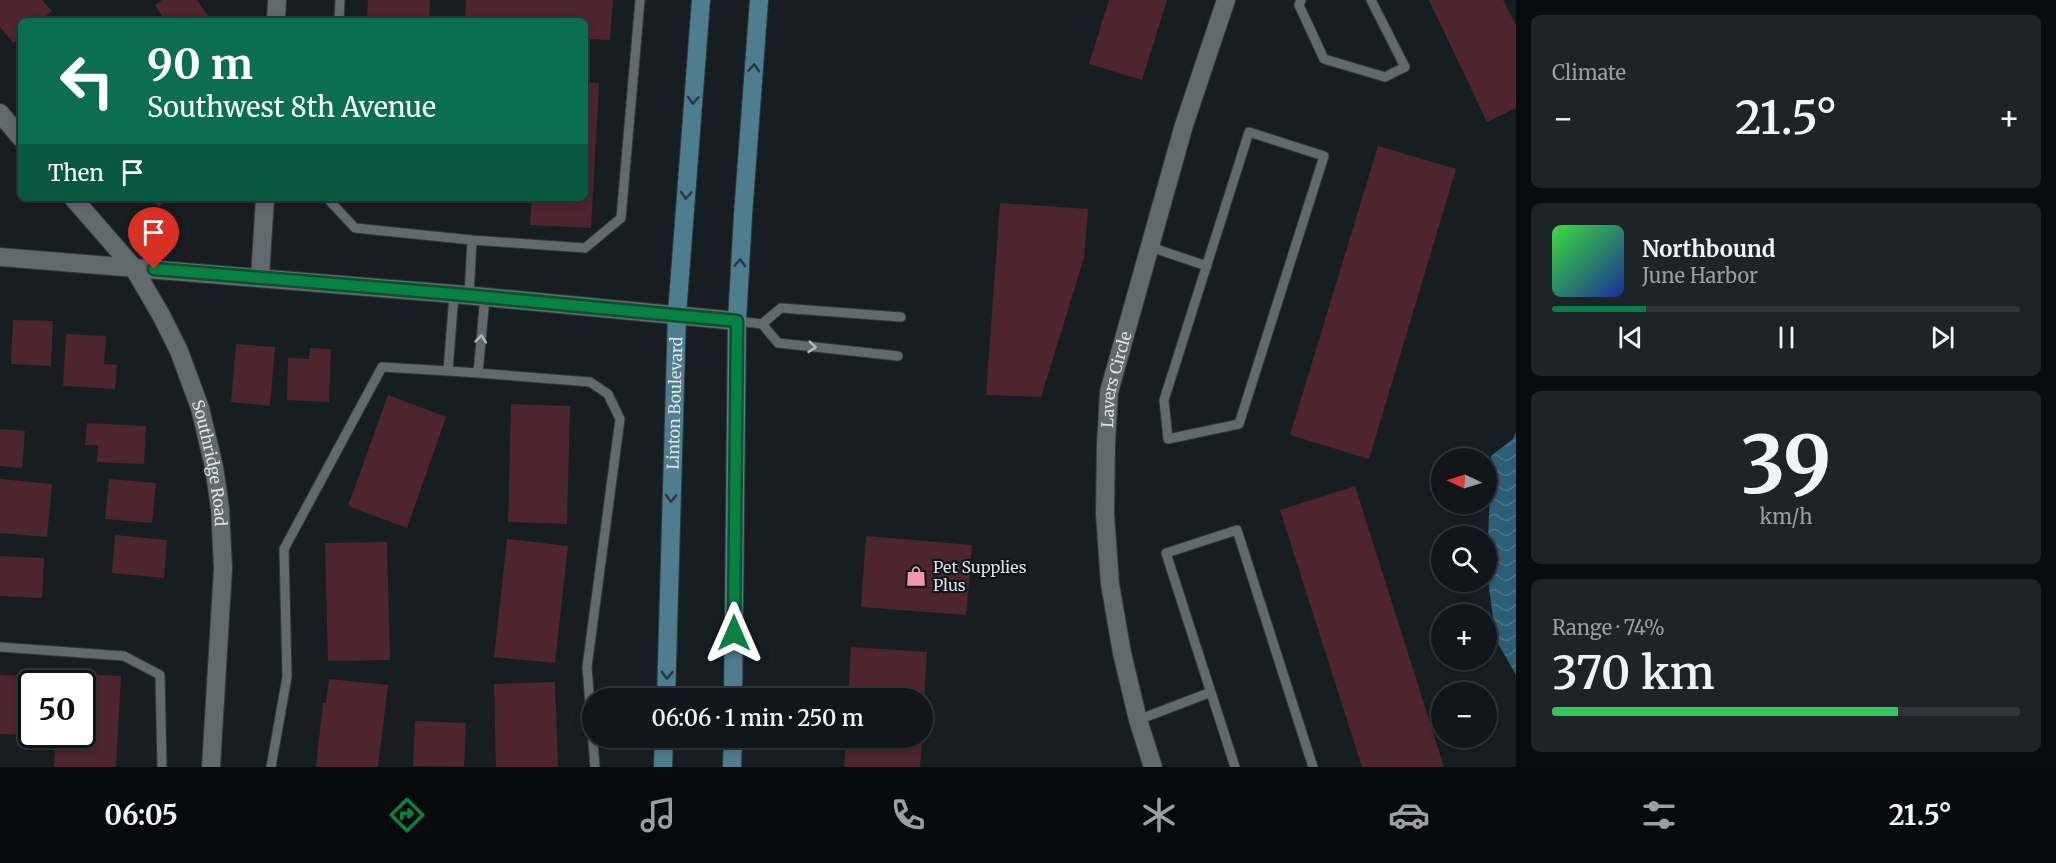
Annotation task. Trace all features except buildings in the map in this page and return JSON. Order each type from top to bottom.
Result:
[{"type":"main road","name":"Linton Boulevard","points":[[666,688],[677,314],[701,0]]},
{"type":"main road","points":[[733,688],[737,321],[759,0]]},
{"type":"main road","points":[[663,767],[664,748]]},
{"type":"main road","points":[[732,767],[733,748]]},
{"type":"street","points":[[276,18],[277,0]]},
{"type":"street","name":"Lavers Circle","points":[[1153,767],[1138,720],[1122,653],[1110,584],[1105,514],[1109,392],[1184,124],[1226,0]]},
{"type":"street","points":[[0,113],[18,134]]},
{"type":"street","name":"Southridge Road","points":[[76,201],[133,267],[179,351],[200,408],[214,467],[220,508],[223,568],[211,767]]},
{"type":"street","points":[[260,277],[265,201]]},
{"type":"street","points":[[0,257],[469,295],[737,321]]},
{"type":"lane","points":[[339,18],[340,0]]},
{"type":"lane","points":[[330,201],[354,228],[585,248],[621,219],[640,0]]},
{"type":"lane","points":[[1301,0],[1299,5],[1324,59],[1385,77],[1405,67],[1371,0]]},
{"type":"lane","points":[[1249,132],[1324,156],[1239,424],[1168,439],[1164,400],[1207,266],[1249,132]]},
{"type":"lane","points":[[472,240],[469,295],[478,374]]},
{"type":"lane","points":[[1150,247],[1207,266]]},
{"type":"lane","points":[[448,371],[469,295]]},
{"type":"lane","points":[[762,324],[781,308],[902,318]]},
{"type":"lane","points":[[737,321],[762,324],[778,343],[898,356]]},
{"type":"lane","points":[[271,767],[287,677],[284,549],[382,367],[590,382],[608,394],[620,419],[587,667],[595,767]]},
{"type":"lane","points":[[1235,767],[1166,553],[1238,530],[1313,767]]},
{"type":"lane","points":[[0,647],[124,656],[160,675],[162,767]]},
{"type":"lane","points":[[1138,720],[1211,692]]},
{"type":"water","points":[[1516,432],[1516,675],[1497,642],[1497,604],[1491,604],[1490,592],[1497,592],[1497,526],[1489,526],[1489,514],[1497,514],[1497,451],[1513,439]]},
{"type":"place","name":"Pet Supplies Plus","points":[[916,576]]},
{"type":"route","points":[[154,269],[737,321],[734,633]]}]
